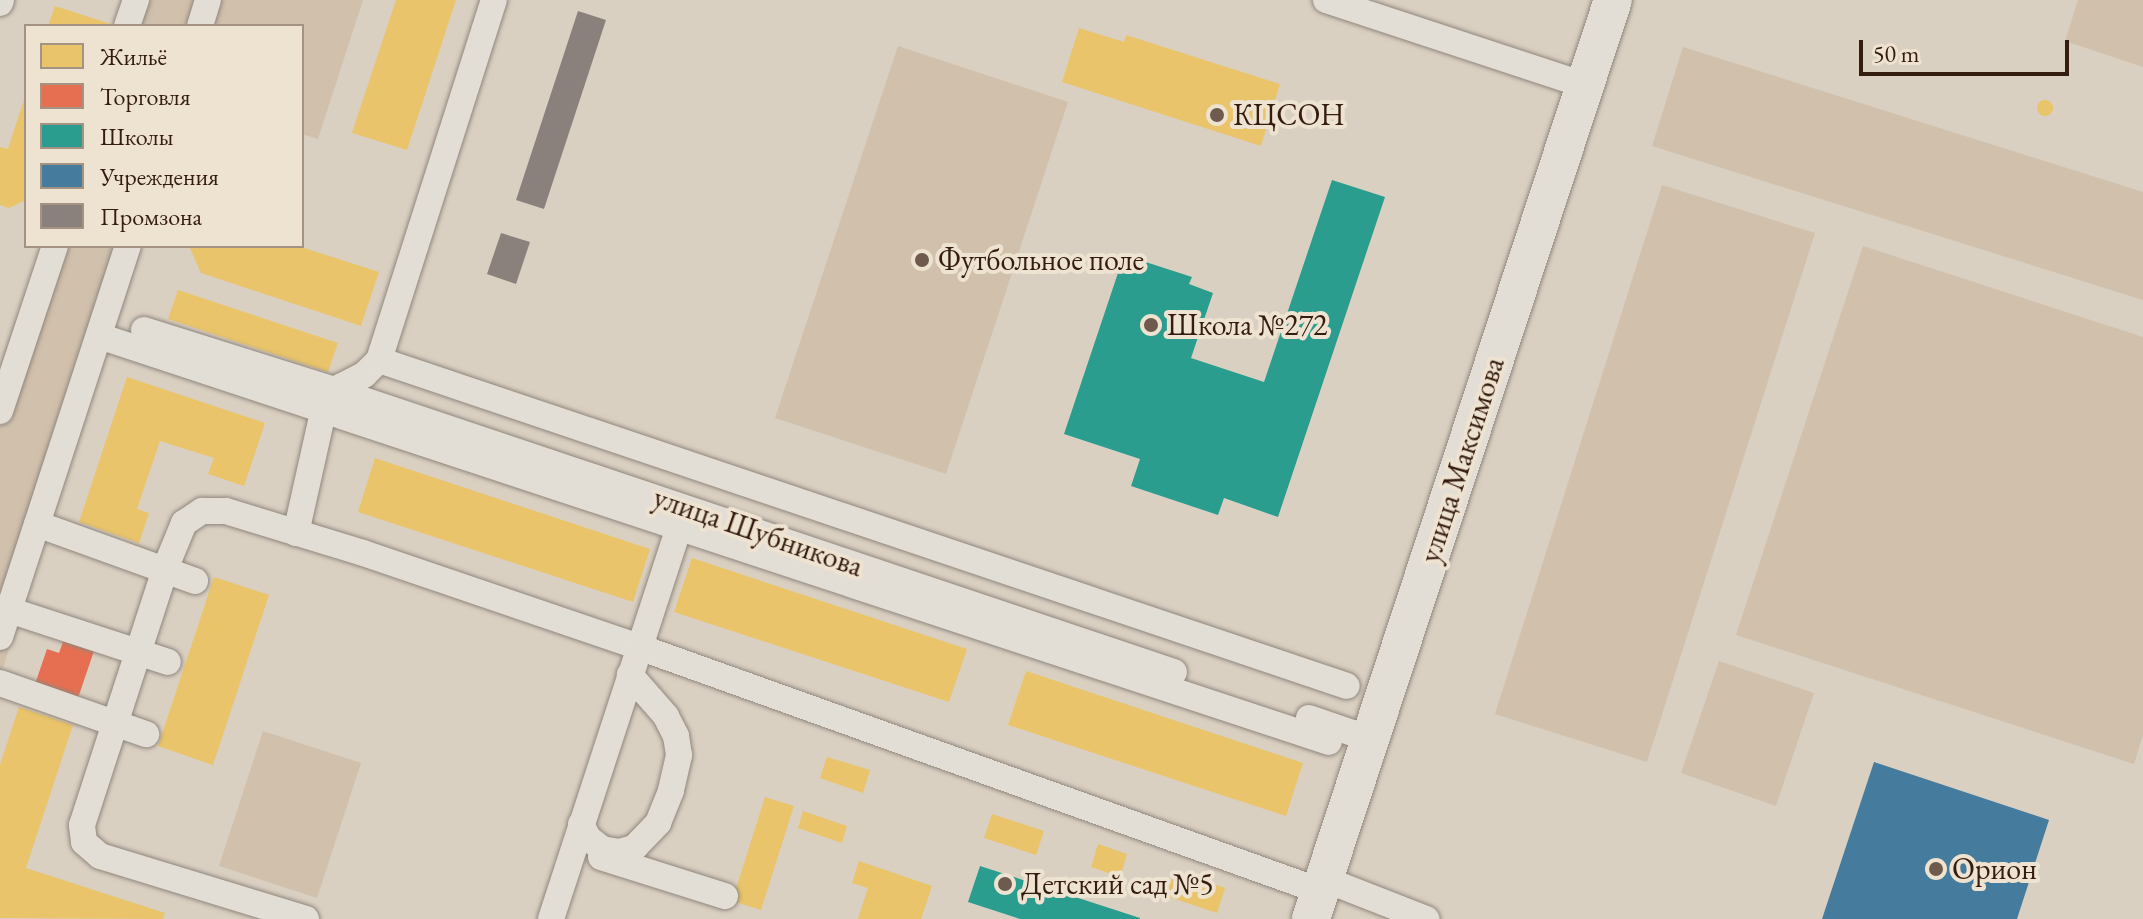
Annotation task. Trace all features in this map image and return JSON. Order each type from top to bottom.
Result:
[{"type":"street","points":[[128,24],[136,0]]},
{"type":"street","points":[[201,24],[208,0]]},
{"type":"street","points":[[296,533],[328,401],[379,360],[494,0]]},
{"type":"street","points":[[1326,0],[1585,85]]},
{"type":"street","name":"улица Максимова","points":[[1318,896],[1613,0]]},
{"type":"street","points":[[0,411],[54,248]]},
{"type":"street","points":[[0,637],[127,248]]},
{"type":"street","name":"улица Шубникова","points":[[144,330],[328,401],[1370,739]]},
{"type":"street","points":[[99,336],[328,401]]},
{"type":"street","points":[[379,360],[1347,686]]},
{"type":"street","points":[[306,919],[100,856],[84,842],[82,825],[165,569],[184,523],[202,511],[226,511],[639,647],[1318,896],[1426,919]]},
{"type":"street","points":[[551,919],[682,517],[1329,742]]},
{"type":"street","points":[[37,524],[195,581]]},
{"type":"street","points":[[9,610],[168,662]]},
{"type":"street","points":[[581,824],[588,838],[602,849],[619,852],[634,848],[658,823],[671,790],[679,755],[676,736],[666,716],[630,675]]},
{"type":"street","points":[[0,683],[146,734]]},
{"type":"street","points":[[570,854],[587,852],[725,896]]},
{"type":"shaded area","points":[[124,0],[363,0],[318,139],[304,135],[304,24],[116,24]]},
{"type":"shaded area","points":[[2078,0],[2143,0],[2143,67],[2065,41]]},
{"type":"shaded area","name":"Футбольное поле","points":[[898,46],[1068,102],[946,474],[775,418]]},
{"type":"shaded area","points":[[1683,47],[2143,192],[2143,300],[1652,146]]},
{"type":"shaded area","points":[[1662,185],[1815,233],[1647,762],[1495,714]]},
{"type":"shaded area","points":[[1863,246],[2143,337],[2143,735],[2134,764],[1736,635]]},
{"type":"shaded area","points":[[41,248],[140,248],[0,677],[0,371]]},
{"type":"shaded area","points":[[1719,661],[1814,693],[1776,806],[1681,773]]},
{"type":"shaded area","points":[[263,731],[361,763],[317,898],[219,866]]},
{"type":"building: Жильё","points":[[396,0],[456,0],[407,150],[352,133]]},
{"type":"building: Жильё","points":[[55,6],[111,24],[49,24]]},
{"type":"building: Жильё","name":"КЦСОН","points":[[1079,28],[1124,42],[1126,35],[1280,84],[1261,146],[1062,82]]},
{"type":"building: Жильё","points":[[24,99],[24,201],[9,208],[0,205],[0,147],[8,149]]},
{"type":"building: Жильё","points":[[2045,100],[2053,108],[2045,116],[2037,108]]},
{"type":"building: Жильё","points":[[190,248],[304,248],[379,272],[361,326],[201,273]]},
{"type":"building: Жильё","points":[[178,290],[338,343],[328,372],[168,319]]},
{"type":"building: Жильё","points":[[127,377],[265,423],[244,486],[208,474],[214,458],[160,441],[137,509],[149,513],[139,543],[79,522]]},
{"type":"building: Жильё","points":[[375,458],[650,549],[633,602],[358,512]]},
{"type":"building: Жильё","points":[[692,558],[967,649],[949,702],[674,612]]},
{"type":"building: Жильё","points":[[214,577],[269,595],[213,765],[158,746]]},
{"type":"building: Жильё","points":[[1026,671],[1303,763],[1286,816],[1008,725]]},
{"type":"building: Жильё","points":[[19,707],[73,725],[26,868],[165,913],[163,919],[0,918],[0,765]]},
{"type":"building: Жильё","points":[[827,757],[870,770],[863,793],[820,778]]},
{"type":"building: Жильё","points":[[765,797],[794,806],[761,910],[732,901]]},
{"type":"building: Жильё","points":[[803,811],[847,826],[842,843],[798,828]]},
{"type":"building: Жильё","points":[[992,814],[1044,831],[1036,855],[984,838]]},
{"type":"building: Жильё","points":[[1098,844],[1127,854],[1120,877],[1091,867]]},
{"type":"building: Жильё","points":[[859,861],[932,886],[921,919],[858,919],[868,888],[852,883]]},
{"type":"building: Жильё","points":[[1174,871],[1225,888],[1217,913],[1166,896]]},
{"type":"building: Торговля","points":[[65,636],[96,645],[77,701],[34,687],[47,649],[59,653]]},
{"type":"building: Школы","name":"Школа №272","points":[[1332,180],[1385,197],[1278,517],[1224,498],[1218,515],[1131,486],[1140,459],[1064,434],[1124,255],[1192,277],[1189,284],[1213,293],[1191,358],[1264,382]]},
{"type":"building: Школы","name":"Детский сад №5","points":[[980,866],[1140,919],[1020,919],[968,902]]},
{"type":"building: Учреждения","name":"Орион","points":[[1874,762],[2049,820],[2017,919],[1822,919]]},
{"type":"building: Промзона","points":[[578,11],[606,20],[544,209],[516,200]]},
{"type":"building: Промзона","points":[[501,233],[530,242],[516,284],[487,274]]},
{"type":"place","name":"КЦСОН","points":[[1217,115]]},
{"type":"place","name":"Футбольное поле","points":[[922,260]]},
{"type":"place","name":"Школа №272","points":[[1151,325]]},
{"type":"place","name":"Орион","points":[[1936,869]]},
{"type":"place","name":"Детский сад №5","points":[[1005,884]]}]
